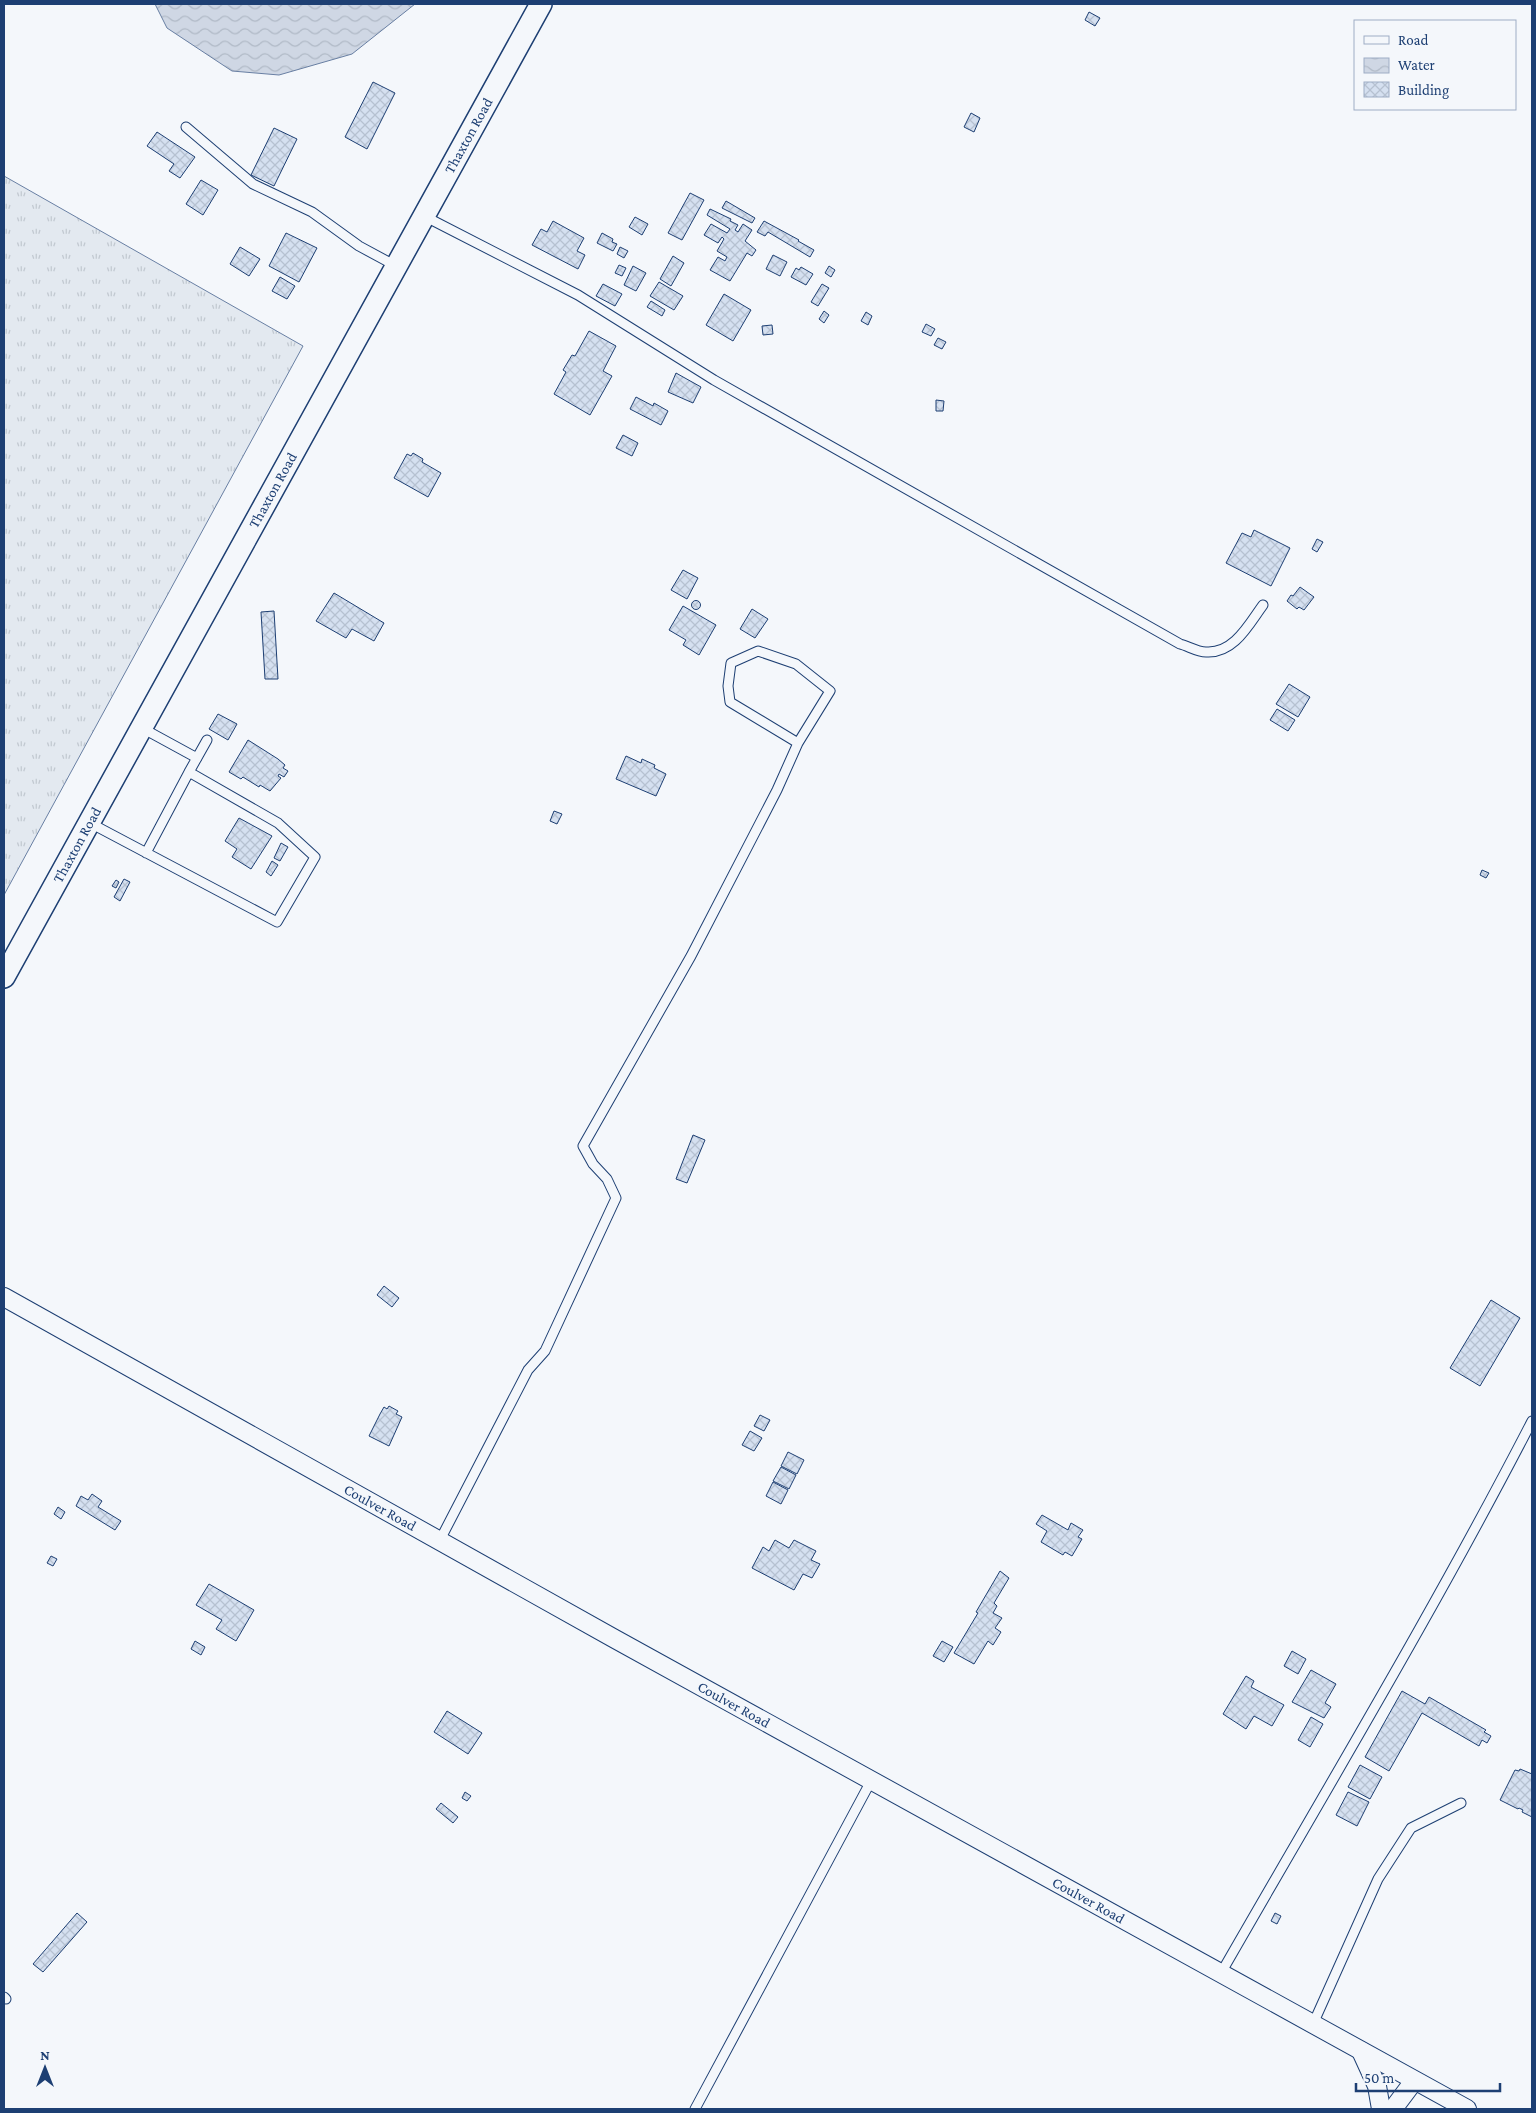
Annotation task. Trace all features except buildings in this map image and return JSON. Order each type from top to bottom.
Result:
[{"type":"street","name":"Thaxton Road","points":[[4,977],[541,4]]},
{"type":"street","name":"Coulver Road","points":[[4,1298],[871,1781],[1467,2109]]},
{"type":"street","points":[[1361,2051],[1377,2086],[1381,2109]]},
{"type":"street","points":[[1393,2109],[1414,2081]]},
{"type":"lane","points":[[186,127],[253,184],[312,212],[358,246],[396,266]]},
{"type":"lane","points":[[424,216],[578,294],[714,380],[1180,644],[1206,652],[1229,647],[1242,635],[1263,605]]},
{"type":"lane","points":[[440,1540],[528,1370],[545,1351],[616,1198],[607,1180],[593,1164],[583,1146],[691,956],[777,790],[798,743],[830,691],[796,664],[758,651],[732,662],[728,686],[730,702],[798,743]]},
{"type":"lane","points":[[142,728],[197,758]]},
{"type":"lane","points":[[146,853],[188,772],[207,740]]},
{"type":"lane","points":[[89,823],[277,922],[315,857],[278,823],[188,772]]},
{"type":"lane","points":[[1221,1973],[1364,1726],[1500,1484],[1532,1422]]},
{"type":"lane","points":[[695,2109],[871,1781]]},
{"type":"lane","points":[[1313,2024],[1378,1879],[1410,1828],[1461,1803]]},
{"type":"green space","points":[[4,176],[303,346],[4,895]]},
{"type":"water","points":[[155,4],[415,4],[352,54],[279,75],[232,71],[167,28]]}]
